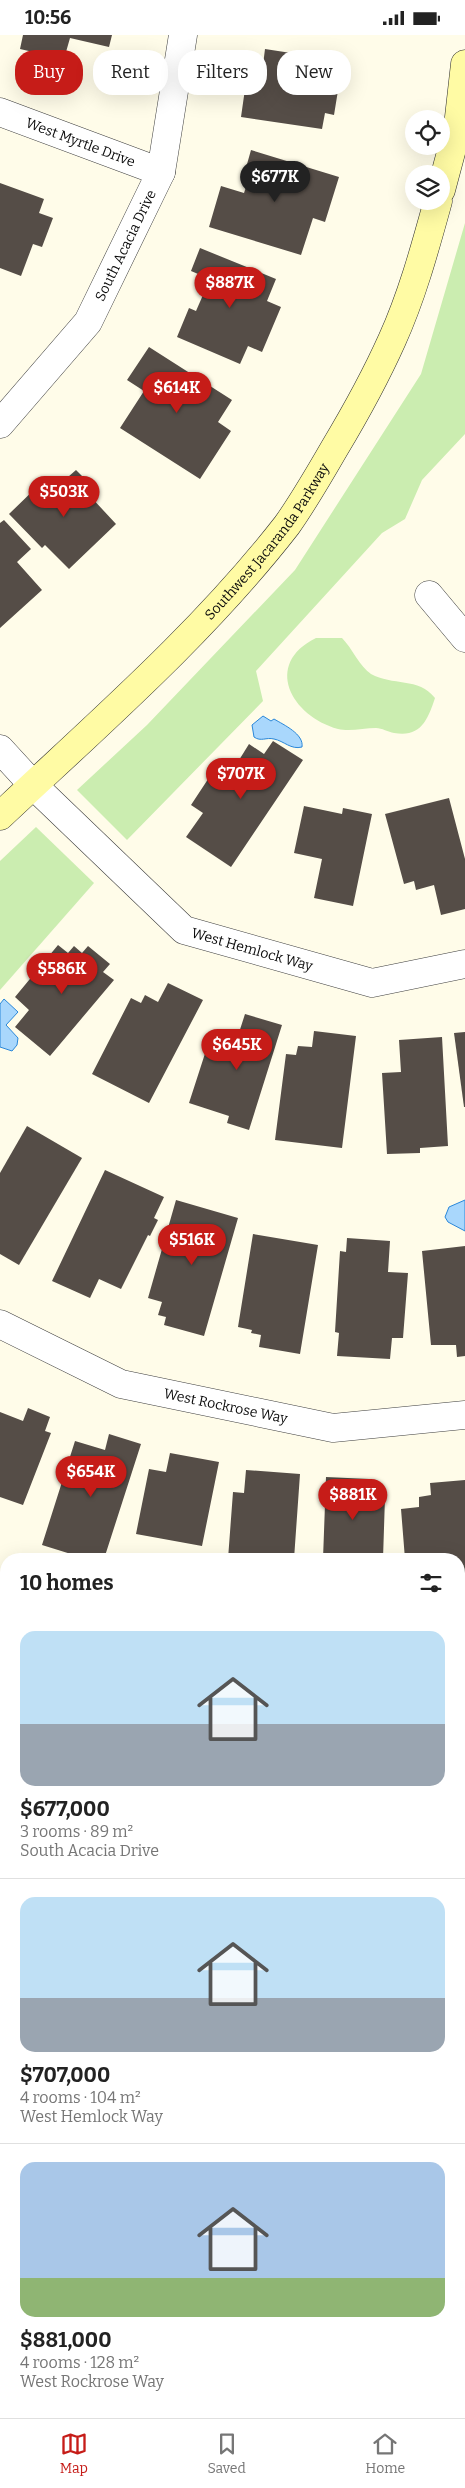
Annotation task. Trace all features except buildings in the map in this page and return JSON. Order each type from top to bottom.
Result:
[{"type":"street","name":"South Acacia Drive","points":[[0,424],[88,322],[161,172],[184,35]]},
{"type":"street","points":[[448,165],[458,126],[465,64]]},
{"type":"street","name":"West Myrtle Drive","points":[[0,112],[161,172]]},
{"type":"street","name":"Southwest Jacaranda Parkway","points":[[0,816],[167,659],[227,595],[287,524],[314,484],[357,410],[392,340],[417,273],[435,210]]},
{"type":"street","points":[[429,595],[465,638]]},
{"type":"street","name":"West Hemlock Way","points":[[0,749],[33,785],[184,930],[372,983],[465,964]]},
{"type":"street","name":"West Rockrose Way","points":[[0,1324],[121,1384],[333,1428],[465,1415]]},
{"type":"green space","points":[[465,223],[465,434],[422,480],[405,519],[382,533],[256,671],[263,701],[127,840],[77,790],[147,725],[295,570],[421,374]]},
{"type":"green space","points":[[316,638],[342,638],[363,667],[371,674],[379,678],[413,684],[429,691],[435,698],[426,720],[417,730],[403,734],[376,728],[338,729],[321,722],[307,713],[296,701],[287,675],[290,661],[300,649]]},
{"type":"green space","points":[[36,827],[94,883],[0,990],[0,861]]},
{"type":"water","points":[[263,716],[271,721],[274,719],[292,730],[300,738],[302,747],[291,746],[274,739],[254,737],[252,725]]},
{"type":"water","points":[[4,999],[18,1012],[6,1025],[18,1038],[17,1045],[12,1051],[0,1047],[0,1004]]},
{"type":"water","points":[[465,1200],[465,1231],[448,1222],[445,1217],[449,1207]]}]
